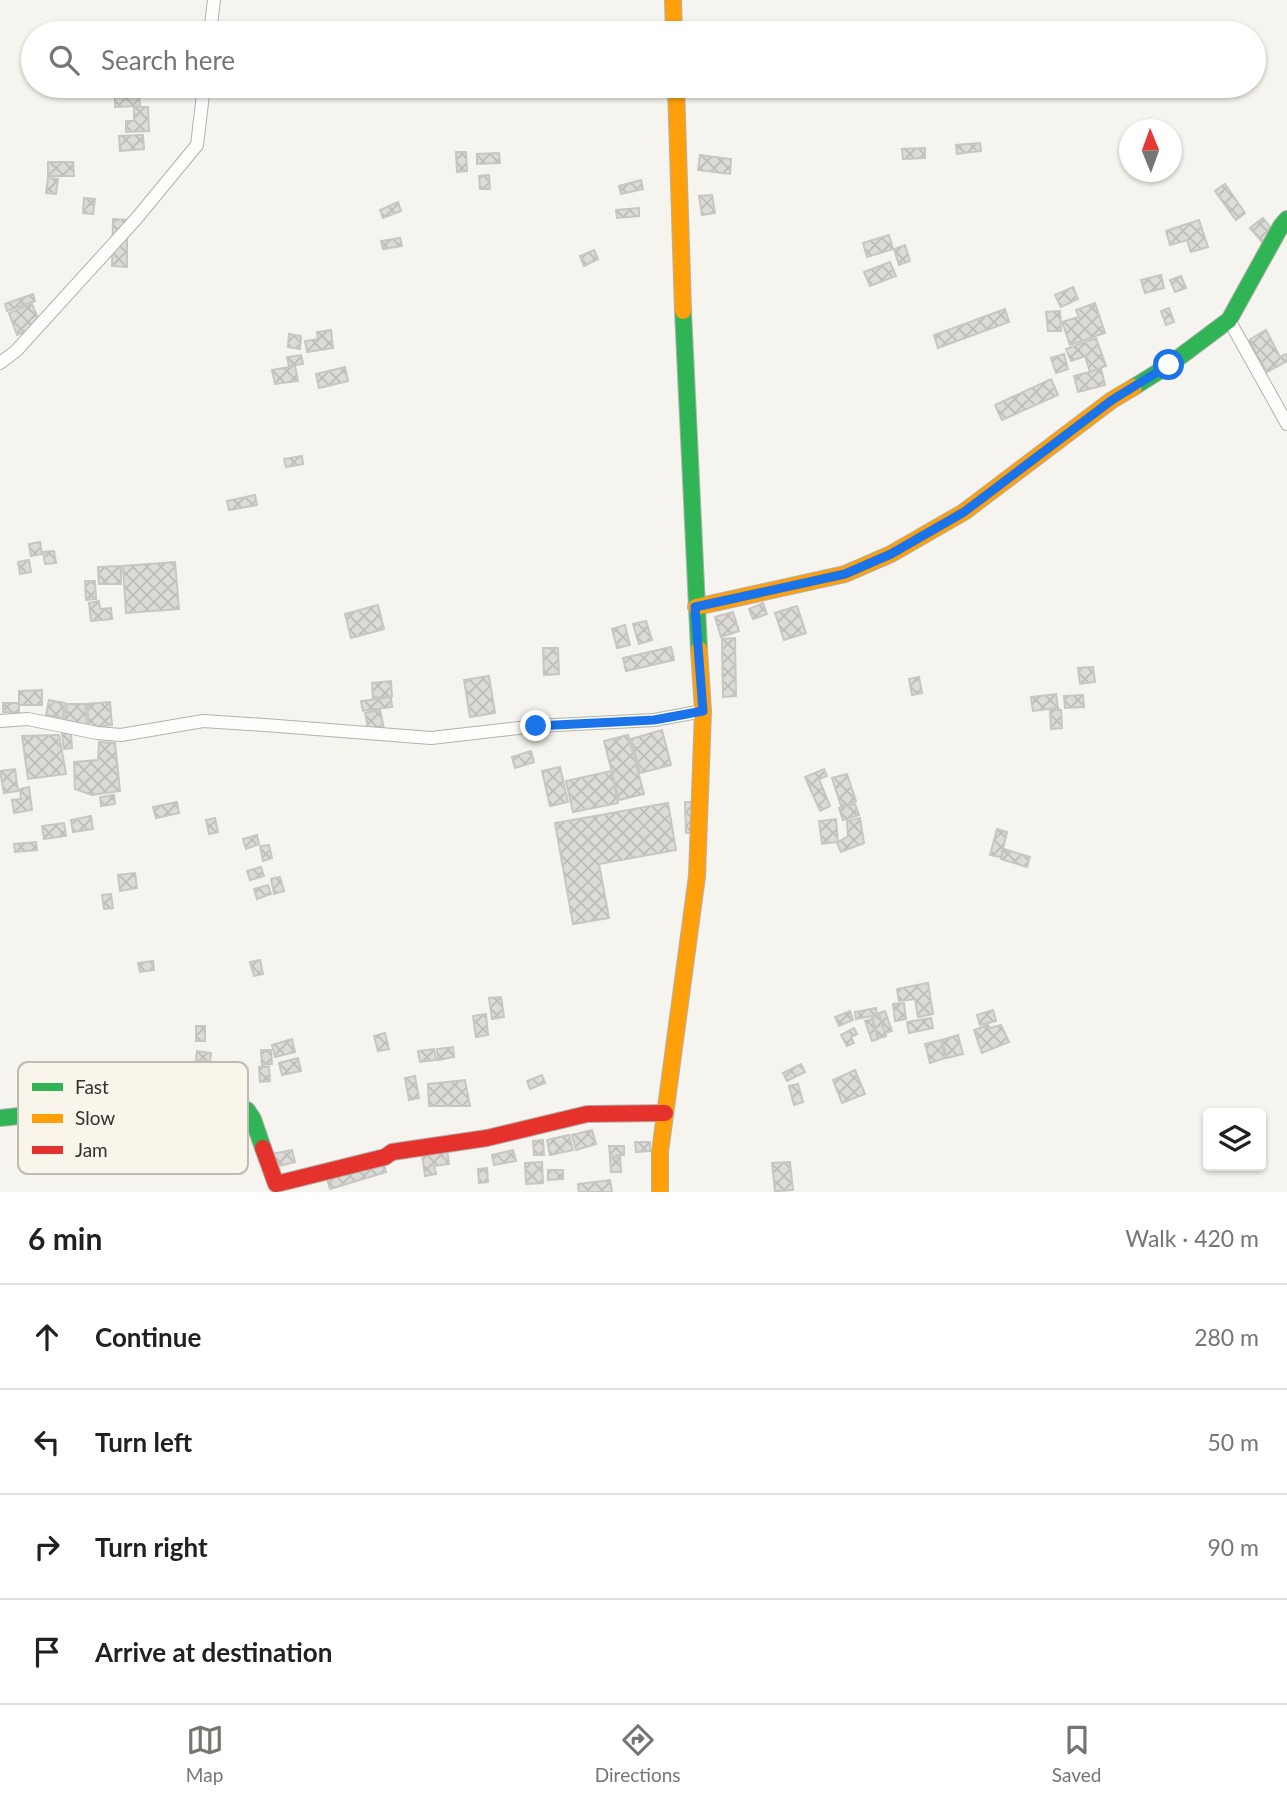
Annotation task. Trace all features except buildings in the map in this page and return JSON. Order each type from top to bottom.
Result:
[{"type":"street","points":[[211,21],[214,0]]},
{"type":"street","points":[[673,0],[674,21]]},
{"type":"street","points":[[0,363],[16,351],[136,219],[197,145],[203,98]]},
{"type":"street","points":[[660,1192],[664,1113],[697,876],[703,711],[695,607],[676,98]]},
{"type":"street","points":[[695,607],[845,574],[891,554],[964,512],[1112,400],[1169,365],[1228,320],[1287,219]]},
{"type":"street","points":[[1228,320],[1287,425]]},
{"type":"street","points":[[0,721],[28,719],[121,735],[203,722],[430,738],[536,726],[654,720],[703,711]]},
{"type":"street","points":[[248,1112],[253,1119],[275,1184],[385,1157],[392,1152],[487,1138],[587,1114],[664,1113]]},
{"type":"street","points":[[0,1118],[18,1117]]},
{"type":"traffic: fast","points":[[1134,387],[1169,365],[1229,320],[1287,219]]},
{"type":"traffic: fast","points":[[683,311],[699,649]]},
{"type":"traffic: fast","points":[[248,1112],[263,1148]]},
{"type":"traffic: fast","points":[[0,1118],[18,1116]]},
{"type":"traffic: slow","points":[[673,0],[674,21]]},
{"type":"traffic: slow","points":[[676,98],[683,311]]},
{"type":"traffic: slow","points":[[696,607],[845,574],[891,554],[964,512],[1112,400],[1134,387]]},
{"type":"traffic: slow","points":[[660,1192],[660,1152],[697,876],[703,711],[699,649]]},
{"type":"traffic: jam","points":[[263,1148],[276,1184],[385,1157],[392,1152],[487,1138],[587,1114],[665,1113]]},
{"type":"route","points":[[536,726],[654,720],[703,711],[695,607],[845,574],[891,554],[964,512],[1112,400],[1169,365]]}]
